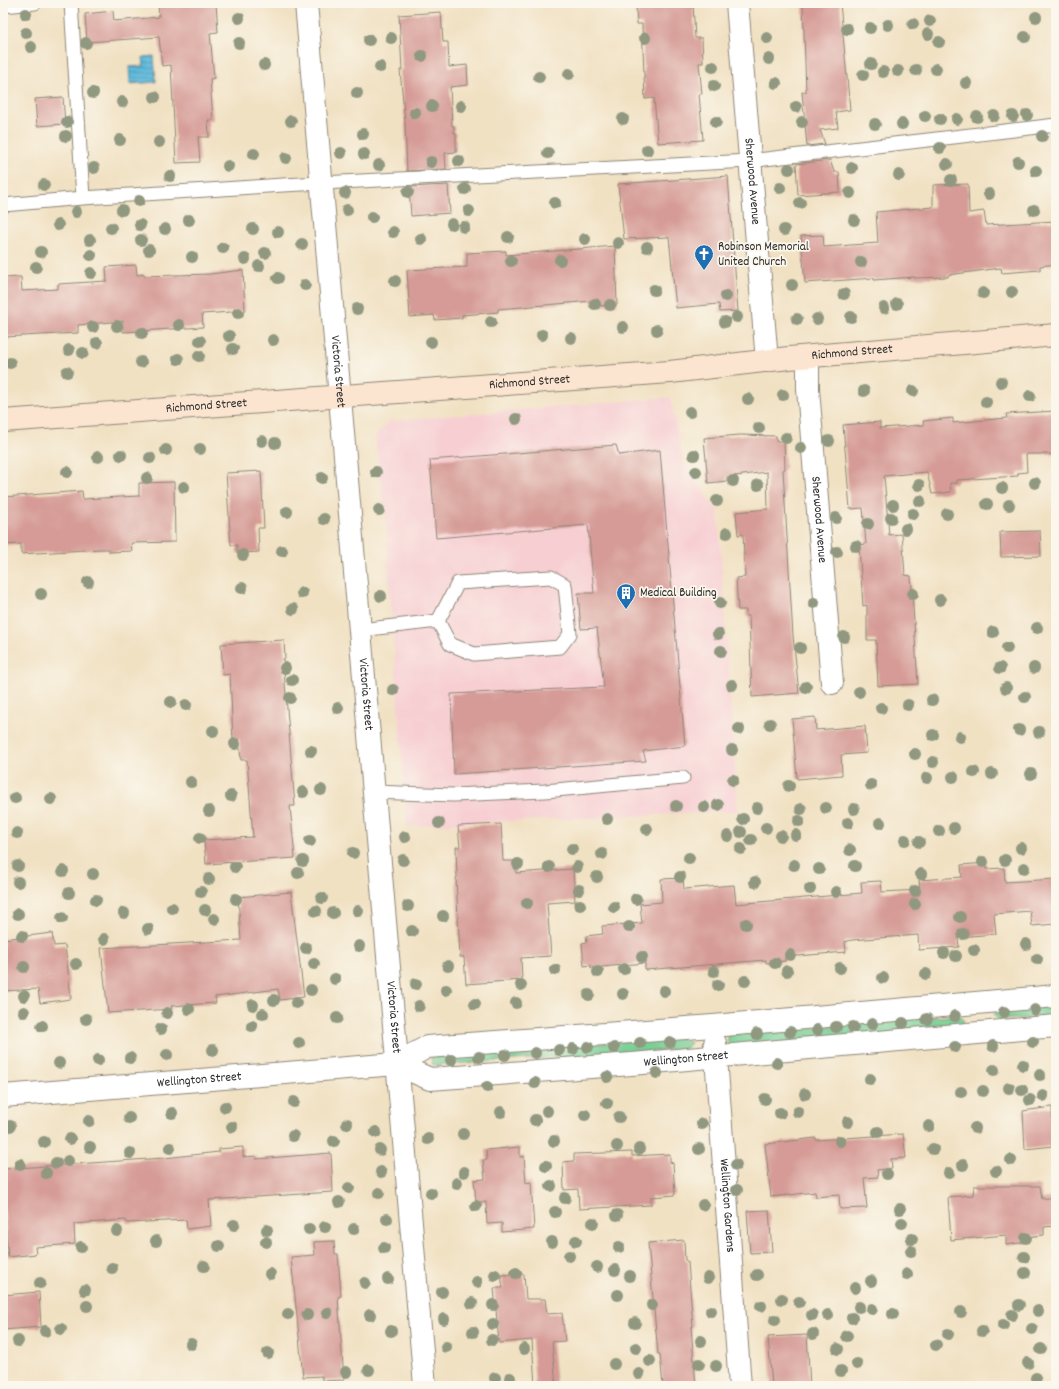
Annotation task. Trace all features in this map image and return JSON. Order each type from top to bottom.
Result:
[{"type":"main road","name":"Richmond Street","points":[[3,421],[670,372],[767,360],[1056,335]]},
{"type":"street","name":"Victoria Street","points":[[306,3],[341,395],[396,1064],[425,1386]]},
{"type":"street","name":"Sherwood Avenue","points":[[737,3],[749,161],[767,360]]},
{"type":"street","name":"Sherwood Avenue","points":[[808,357],[808,389],[832,683]]},
{"type":"street","name":"Wellington Street","points":[[3,1096],[396,1064],[427,1047],[713,1026],[1056,996]]},
{"type":"street","points":[[974,1003],[978,1033]]},
{"type":"street","name":"Wellington Gardens","points":[[713,1026],[740,1386]]},
{"type":"street","name":"Wellington Street","points":[[396,1064],[430,1079],[716,1057],[1056,1026]]},
{"type":"lane","points":[[3,6],[35,3]]},
{"type":"lane","points":[[71,3],[83,198]]},
{"type":"lane","points":[[3,204],[283,185],[749,161],[1056,125]]},
{"type":"lane","points":[[551,577],[565,585],[570,634],[560,647],[474,654],[450,644],[438,621],[458,583],[551,577]]},
{"type":"lane","points":[[360,630],[438,621]]},
{"type":"lane","points":[[374,792],[453,795],[545,791],[683,778]]},
{"type":"shaded area","points":[[670,397],[684,465],[718,511],[738,811],[407,826],[388,567],[387,531],[375,436],[390,421]]},
{"type":"green space","points":[[1056,1004],[1056,1016],[1000,1020],[993,1015],[998,1009]]},
{"type":"green space","points":[[959,1015],[964,1020],[961,1028],[729,1049],[727,1035]]},
{"type":"green space","points":[[677,1037],[691,1043],[685,1049],[435,1065],[432,1064],[431,1057]]},
{"type":"water","points":[[154,56],[156,82],[130,84],[129,67],[144,66],[143,57]]},
{"type":"building","points":[[158,3],[216,3],[218,32],[210,33],[214,78],[210,79],[213,120],[208,120],[209,137],[198,137],[200,162],[176,163],[171,65],[162,66],[159,37],[87,42],[85,14],[113,11],[114,21],[159,17]]},
{"type":"building","points":[[661,3],[693,3],[695,38],[702,38],[703,63],[699,63],[702,94],[699,94],[703,140],[658,143],[654,98],[645,99],[642,24],[637,24],[636,6],[661,5]]},
{"type":"building","points":[[803,3],[840,3],[850,110],[836,112],[838,128],[820,130],[825,144],[807,146],[802,92],[806,92]]},
{"type":"building","points":[[441,12],[443,42],[448,42],[449,67],[467,65],[468,85],[450,87],[452,126],[454,126],[454,133],[456,133],[456,152],[445,153],[446,169],[407,171],[405,123],[400,70],[402,70],[399,15]]},
{"type":"building","points":[[63,97],[65,124],[37,126],[35,99]]},
{"type":"building","points":[[830,160],[834,172],[839,172],[840,192],[798,195],[796,164]]},
{"type":"building","name":"Robinson Memorial United Church","points":[[728,176],[738,311],[720,312],[719,304],[676,308],[669,237],[624,239],[618,184]]},
{"type":"building","points":[[968,184],[969,213],[984,211],[986,225],[1056,221],[1056,264],[1040,266],[1040,270],[1002,273],[1001,268],[948,275],[948,277],[914,277],[874,280],[874,278],[805,283],[801,236],[823,235],[824,247],[878,243],[876,212],[933,207],[933,185]]},
{"type":"building","points":[[448,185],[450,213],[411,216],[409,187]]},
{"type":"building","points":[[615,246],[617,305],[592,306],[592,301],[498,309],[498,312],[462,315],[462,318],[435,320],[434,315],[410,317],[407,270],[467,267],[467,253],[506,251],[506,255]]},
{"type":"building","points":[[136,265],[137,275],[144,274],[144,276],[210,274],[243,270],[245,311],[202,314],[203,327],[123,332],[123,321],[78,325],[78,333],[3,337],[3,278],[21,277],[22,291],[58,289],[58,284],[107,281],[106,267]]},
{"type":"building","points":[[1056,411],[1056,454],[1026,454],[1027,472],[1018,473],[1018,476],[957,480],[957,483],[950,483],[951,492],[932,494],[927,472],[884,476],[889,535],[902,534],[905,575],[911,576],[918,684],[878,686],[876,640],[867,640],[867,605],[863,606],[859,545],[866,544],[863,508],[850,509],[843,425],[880,422],[880,428],[924,425],[923,421],[953,418],[953,423],[1007,418],[1006,414]]},
{"type":"building","points":[[740,435],[776,436],[776,441],[784,441],[785,469],[783,470],[793,636],[799,693],[752,697],[749,616],[746,616],[746,610],[738,610],[736,578],[745,577],[743,534],[738,535],[736,512],[768,509],[767,472],[727,477],[727,481],[708,483],[704,438]]},
{"type":"building","name":"Medical Building","points":[[616,445],[619,455],[660,450],[685,746],[643,751],[646,761],[454,774],[451,694],[604,687],[597,628],[581,629],[578,593],[594,593],[588,525],[436,538],[430,460]]},
{"type":"building","points":[[261,471],[264,528],[258,528],[259,552],[237,553],[237,545],[231,545],[226,473]]},
{"type":"building","points":[[174,482],[175,542],[131,543],[132,551],[109,552],[109,549],[101,549],[21,554],[21,544],[3,545],[3,497],[82,491],[83,499],[139,496],[139,483]]},
{"type":"building","points":[[1040,531],[1041,556],[1001,557],[1000,532]]},
{"type":"building","points":[[284,640],[285,659],[283,659],[295,806],[290,806],[295,858],[206,864],[204,840],[253,837],[247,760],[241,760],[239,739],[233,740],[230,674],[223,675],[221,644]]},
{"type":"building","points":[[815,717],[816,730],[865,726],[867,753],[841,755],[842,775],[797,779],[792,719]]},
{"type":"building","points":[[501,824],[503,861],[515,861],[516,873],[573,869],[575,901],[547,903],[551,956],[521,958],[522,980],[466,984],[464,957],[460,957],[456,878],[456,847],[460,847],[458,826]]},
{"type":"building","points":[[986,863],[987,869],[1004,868],[1005,882],[1056,879],[1056,924],[1032,926],[1030,911],[994,914],[996,934],[958,937],[959,947],[919,950],[918,935],[852,940],[845,942],[846,952],[785,957],[785,961],[766,963],[766,960],[645,970],[645,963],[591,968],[591,965],[584,966],[582,943],[587,942],[586,936],[603,934],[602,926],[642,923],[640,904],[662,902],[661,879],[683,878],[684,889],[734,885],[736,904],[862,893],[861,882],[881,881],[882,892],[920,890],[919,880],[962,877],[961,865]]},
{"type":"building","points":[[291,892],[304,997],[280,1000],[278,989],[215,997],[216,1003],[171,1006],[172,1009],[108,1013],[101,948],[241,940],[238,897]]},
{"type":"building","points":[[52,933],[54,946],[65,945],[71,999],[40,1003],[38,989],[3,991],[3,939]]},
{"type":"building","points":[[1052,1107],[1054,1146],[1025,1149],[1023,1111]]},
{"type":"building","points":[[903,1134],[906,1158],[891,1159],[892,1168],[877,1170],[878,1177],[864,1178],[867,1208],[840,1209],[839,1195],[816,1197],[815,1192],[771,1197],[765,1144],[816,1138],[816,1140]]},
{"type":"building","points":[[243,1147],[243,1157],[256,1156],[256,1159],[331,1153],[333,1192],[209,1200],[211,1226],[187,1229],[186,1220],[127,1223],[126,1220],[74,1224],[75,1244],[35,1247],[36,1254],[8,1257],[3,1197],[3,1169],[164,1158],[219,1152],[219,1149]]},
{"type":"building","points":[[520,1147],[520,1157],[524,1156],[526,1183],[531,1182],[534,1229],[502,1232],[502,1223],[487,1224],[486,1202],[476,1202],[474,1180],[485,1179],[483,1160],[487,1160],[486,1150]]},
{"type":"building","points":[[632,1152],[632,1156],[670,1154],[670,1162],[673,1163],[675,1195],[651,1197],[651,1205],[579,1209],[578,1189],[564,1190],[563,1162],[574,1161],[574,1154]]},
{"type":"building","points":[[974,1186],[1040,1186],[1042,1199],[1055,1197],[1056,1226],[1044,1227],[1044,1235],[1026,1237],[1027,1242],[1006,1245],[1006,1235],[951,1240],[948,1197],[973,1195]]},
{"type":"building","points":[[769,1210],[772,1252],[750,1253],[747,1211]]},
{"type":"building","points":[[684,1240],[685,1260],[688,1262],[696,1386],[663,1386],[660,1354],[658,1354],[648,1243]]},
{"type":"building","points":[[334,1241],[335,1254],[338,1254],[341,1296],[338,1297],[344,1380],[322,1381],[322,1376],[303,1377],[291,1257],[315,1255],[314,1242]]},
{"type":"building","points":[[524,1274],[526,1299],[545,1299],[547,1314],[562,1313],[565,1341],[552,1342],[556,1386],[535,1386],[532,1340],[499,1343],[494,1288],[503,1288],[501,1275]]},
{"type":"building","points":[[39,1292],[41,1327],[3,1330],[3,1295]]},
{"type":"building","points":[[807,1335],[810,1386],[772,1386],[768,1337]]},
{"type":"place","name":"Robinson Memorial United Church","points":[[704,271]]},
{"type":"place","name":"Medical Building","points":[[626,610]]}]
